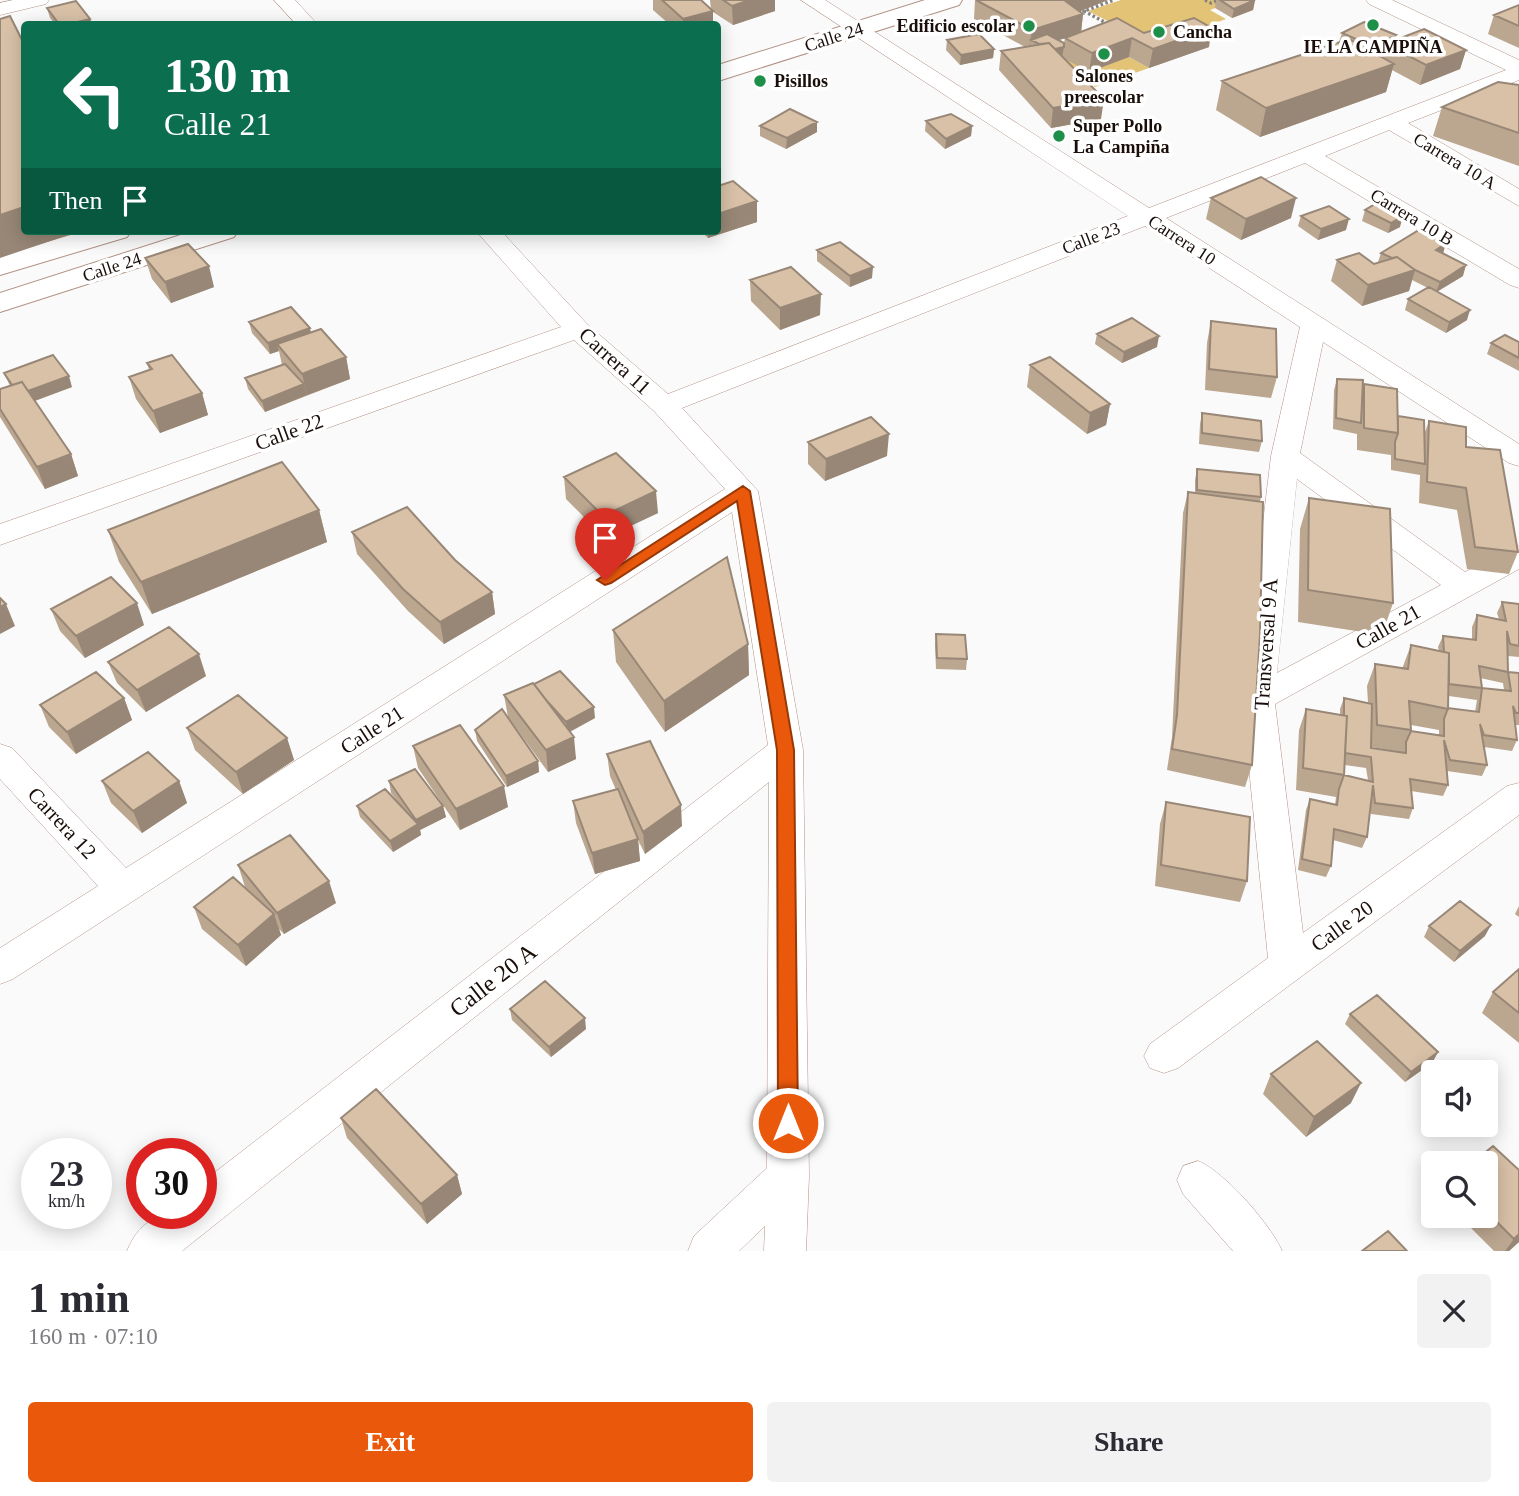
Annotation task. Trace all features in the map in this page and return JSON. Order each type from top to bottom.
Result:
[{"type":"street","points":[[284,0],[304,21]]},
{"type":"street","name":"Calle 24","points":[[721,47],[821,7],[876,0]]},
{"type":"street","name":"Calle 24","points":[[721,72],[950,0]]},
{"type":"street","points":[[1376,0],[1519,70]]},
{"type":"street","name":"Carrera 10","points":[[821,7],[1519,457]]},
{"type":"street","name":"Calle 23","points":[[664,405],[1519,70]]},
{"type":"street","name":"Carrera 10 A","points":[[1391,122],[1519,199]]},
{"type":"street","name":"Carrera 10 B","points":[[1306,154],[1519,280]]},
{"type":"street","name":"Calle 24","points":[[0,266],[103,235]]},
{"type":"street","name":"Calle 24","points":[[0,303],[211,235]]},
{"type":"street","name":"Carrera 11","points":[[492,235],[578,330],[664,405],[743,491]]},
{"type":"street","name":"Transversal 9 A","points":[[1288,966],[1258,698],[1285,456],[1314,325]]},
{"type":"street","name":"Calle 22","points":[[0,535],[578,330]]},
{"type":"street","points":[[1285,456],[1463,586]]},
{"type":"street","points":[[743,491],[786,750],[788,1176],[785,1251]]},
{"type":"street","name":"Calle 21","points":[[0,968],[743,491]]},
{"type":"street","name":"Calle 21","points":[[1258,698],[1519,556]]},
{"type":"street","name":"Calle 20 A","points":[[217,1196],[786,750]]},
{"type":"street","name":"Carrera 12","points":[[0,757],[124,890]]},
{"type":"street","name":"Calle 20","points":[[1164,1056],[1519,796]]},
{"type":"street","points":[[709,1251],[788,1176]]},
{"type":"street","points":[[1198,1181],[1261,1251]]},
{"type":"street","points":[[148,1251],[176,1229]]},
{"type":"path","points":[[1114,0],[1084,12],[1118,30]]},
{"type":"path","points":[[1205,0],[1211,3],[1219,0]]},
{"type":"shaded area","name":"Cancha","points":[[1121,0],[1236,0],[1210,10],[1226,19],[1155,45],[1088,11]]},
{"type":"shaded area","points":[[1062,57],[1129,57],[1149,68],[1095,87],[1048,60]]},
{"type":"building","points":[[662,0],[701,0],[713,11],[683,19]]},
{"type":"building","points":[[723,0],[750,0],[732,6]]},
{"type":"building","points":[[976,0],[1064,0],[1083,14],[1032,30]]},
{"type":"building","points":[[1220,0],[1255,0],[1234,9]]},
{"type":"building","points":[[76,1],[90,19],[57,21],[47,8]]},
{"type":"building","points":[[1519,5],[1519,26],[1494,15]]},
{"type":"building","points":[[10,16],[21,38],[21,208],[0,215],[0,19]]},
{"type":"building","points":[[1117,18],[1144,33],[1194,18],[1212,28],[1153,49],[1132,38],[1092,53],[1065,38]]},
{"type":"building","points":[[1364,22],[1396,35],[1374,47],[1342,33]]},
{"type":"building","points":[[1424,29],[1466,50],[1426,65],[1385,44]]},
{"type":"building","points":[[979,34],[994,49],[961,55],[947,40]]},
{"type":"building","points":[[1047,34],[1064,43],[1064,47],[1055,49],[1049,43],[1039,44],[1031,40]]},
{"type":"building","points":[[1349,39],[1394,64],[1266,108],[1222,81]]},
{"type":"building","points":[[1049,43],[1104,99],[1053,108],[1001,51]]},
{"type":"building","points":[[1498,82],[1519,85],[1519,133],[1442,107]]},
{"type":"building","points":[[790,109],[817,122],[787,138],[760,126]]},
{"type":"building","points":[[951,114],[972,126],[946,139],[926,121]]},
{"type":"building","points":[[1261,177],[1296,198],[1246,219],[1211,198]]},
{"type":"building","points":[[733,181],[757,201],[721,213],[721,185]]},
{"type":"building","points":[[1377,203],[1403,216],[1391,223],[1365,210]]},
{"type":"building","points":[[1329,206],[1349,219],[1321,229],[1301,216]]},
{"type":"building","points":[[1419,230],[1446,243],[1436,250],[1466,265],[1440,282],[1415,270],[1397,257],[1392,258],[1381,253]]},
{"type":"building","points":[[840,242],[873,267],[850,276],[817,250]]},
{"type":"building","points":[[188,244],[209,266],[165,282],[145,258]]},
{"type":"building","points":[[1359,253],[1374,264],[1397,257],[1415,270],[1368,285],[1337,260]]},
{"type":"building","points":[[791,267],[821,294],[780,308],[750,280]]},
{"type":"building","points":[[1429,287],[1470,310],[1449,322],[1408,299]]},
{"type":"building","points":[[291,307],[310,328],[268,343],[249,322]]},
{"type":"building","points":[[1132,318],[1159,336],[1124,352],[1097,334]]},
{"type":"building","points":[[1211,321],[1276,329],[1277,377],[1209,369]]},
{"type":"building","points":[[321,329],[346,357],[302,374],[277,344]]},
{"type":"building","points":[[1505,335],[1519,342],[1519,358],[1491,343]]},
{"type":"building","points":[[53,355],[69,376],[28,391],[22,382],[12,385],[4,373]]},
{"type":"building","points":[[172,355],[202,393],[153,411],[129,377],[152,369],[147,363]]},
{"type":"building","points":[[1050,357],[1110,404],[1090,413],[1030,365]]},
{"type":"building","points":[[285,364],[304,384],[262,401],[245,378]]},
{"type":"building","points":[[1337,379],[1363,380],[1361,423],[1336,418]]},
{"type":"building","points":[[22,382],[71,454],[37,467],[0,409],[0,389]]},
{"type":"building","points":[[1364,384],[1397,389],[1398,433],[1364,428]]},
{"type":"building","points":[[1202,413],[1261,421],[1262,441],[1202,433]]},
{"type":"building","points":[[1398,416],[1424,420],[1425,464],[1395,459]]},
{"type":"building","points":[[871,417],[889,434],[826,459],[808,442]]},
{"type":"building","points":[[1429,421],[1466,427],[1466,447],[1500,450],[1518,552],[1475,547],[1466,488],[1427,482]]},
{"type":"building","points":[[616,453],[656,491],[603,516],[564,477]]},
{"type":"building","points":[[282,462],[319,510],[141,582],[108,530]]},
{"type":"building","points":[[1197,469],[1260,475],[1261,497],[1197,490]]},
{"type":"building","points":[[1188,492],[1263,502],[1260,635],[1252,765],[1172,749],[1177,715]]},
{"type":"building","points":[[1309,498],[1390,509],[1393,603],[1308,590]]},
{"type":"building","points":[[407,507],[455,560],[492,592],[440,622],[403,589],[352,532]]},
{"type":"building","points":[[727,557],[748,644],[664,701],[613,630]]},
{"type":"building","points":[[111,577],[137,603],[76,636],[51,609]]},
{"type":"building","points":[[1502,602],[1519,604],[1519,646],[1510,644],[1507,631],[1508,672],[1479,666],[1482,688],[1449,684],[1449,653],[1444,652],[1443,636],[1476,640],[1477,615],[1506,621]]},
{"type":"building","points":[[169,627],[199,654],[137,690],[108,662]]},
{"type":"building","points":[[936,634],[965,635],[967,659],[937,658]]},
{"type":"building","points":[[1411,645],[1449,653],[1448,709],[1409,701],[1411,730],[1377,725],[1375,664],[1408,669]]},
{"type":"building","points":[[560,671],[594,707],[566,722],[534,684]]},
{"type":"building","points":[[96,672],[124,698],[67,732],[40,705]]},
{"type":"building","points":[[1508,672],[1519,673],[1519,713],[1516,713],[1513,706],[1517,740],[1484,735],[1480,724],[1487,765],[1450,760],[1444,740],[1448,785],[1410,779],[1413,808],[1375,803],[1373,785],[1367,837],[1334,829],[1331,866],[1302,859],[1310,799],[1337,805],[1344,775],[1373,782],[1371,757],[1345,753],[1347,716],[1344,716],[1344,698],[1372,704],[1371,748],[1406,753],[1406,742],[1411,731],[1444,736],[1444,719],[1448,708],[1479,712],[1482,688],[1511,691]]},
{"type":"building","points":[[533,683],[574,737],[546,750],[504,695]]},
{"type":"building","points":[[238,695],[287,738],[236,772],[187,728]]},
{"type":"building","points":[[502,709],[538,761],[506,776],[475,730]]},
{"type":"building","points":[[1306,709],[1347,716],[1344,775],[1303,768]]},
{"type":"building","points":[[460,725],[504,786],[456,809],[413,746]]},
{"type":"building","points":[[650,741],[681,805],[643,832],[607,754]]},
{"type":"building","points":[[148,752],[179,781],[133,811],[102,781]]},
{"type":"building","points":[[415,769],[443,806],[416,820],[389,781]]},
{"type":"building","points":[[385,789],[418,824],[390,841],[357,806]]},
{"type":"building","points":[[618,789],[638,839],[592,853],[573,801]]},
{"type":"building","points":[[1166,802],[1250,817],[1247,881],[1161,865]]},
{"type":"building","points":[[290,835],[329,881],[277,913],[238,865]]},
{"type":"building","points":[[233,877],[274,914],[238,945],[194,907]]},
{"type":"building","points":[[1460,901],[1491,925],[1460,951],[1429,926]]},
{"type":"building","points":[[1519,969],[1519,1013],[1493,992]]},
{"type":"building","points":[[545,981],[585,1018],[549,1047],[510,1009]]},
{"type":"building","points":[[1377,995],[1438,1052],[1427,1060],[1421,1060],[1421,1065],[1411,1072],[1350,1014]]},
{"type":"building","points":[[1317,1041],[1361,1083],[1314,1117],[1271,1074]]},
{"type":"building","points":[[376,1089],[457,1175],[421,1204],[341,1118]]},
{"type":"building","points":[[1493,1146],[1519,1170],[1519,1234],[1514,1239],[1498,1223],[1498,1151],[1487,1151]]},
{"type":"building","points":[[1388,1231],[1407,1251],[1362,1251]]},
{"type":"place","name":"IE LA CAMPIÑA","points":[[1373,25]]},
{"type":"place","name":"Edificio escolar","points":[[1029,26]]},
{"type":"place","name":"Cancha","points":[[1159,32]]},
{"type":"place","name":"Salones preescolar","points":[[1104,54]]},
{"type":"place","name":"Pisillos","points":[[760,81]]},
{"type":"place","name":"Super Pollo La Campiña","points":[[1059,136]]},
{"type":"route","points":[[605,580],[743,491],[786,750],[788,1123]]}]
